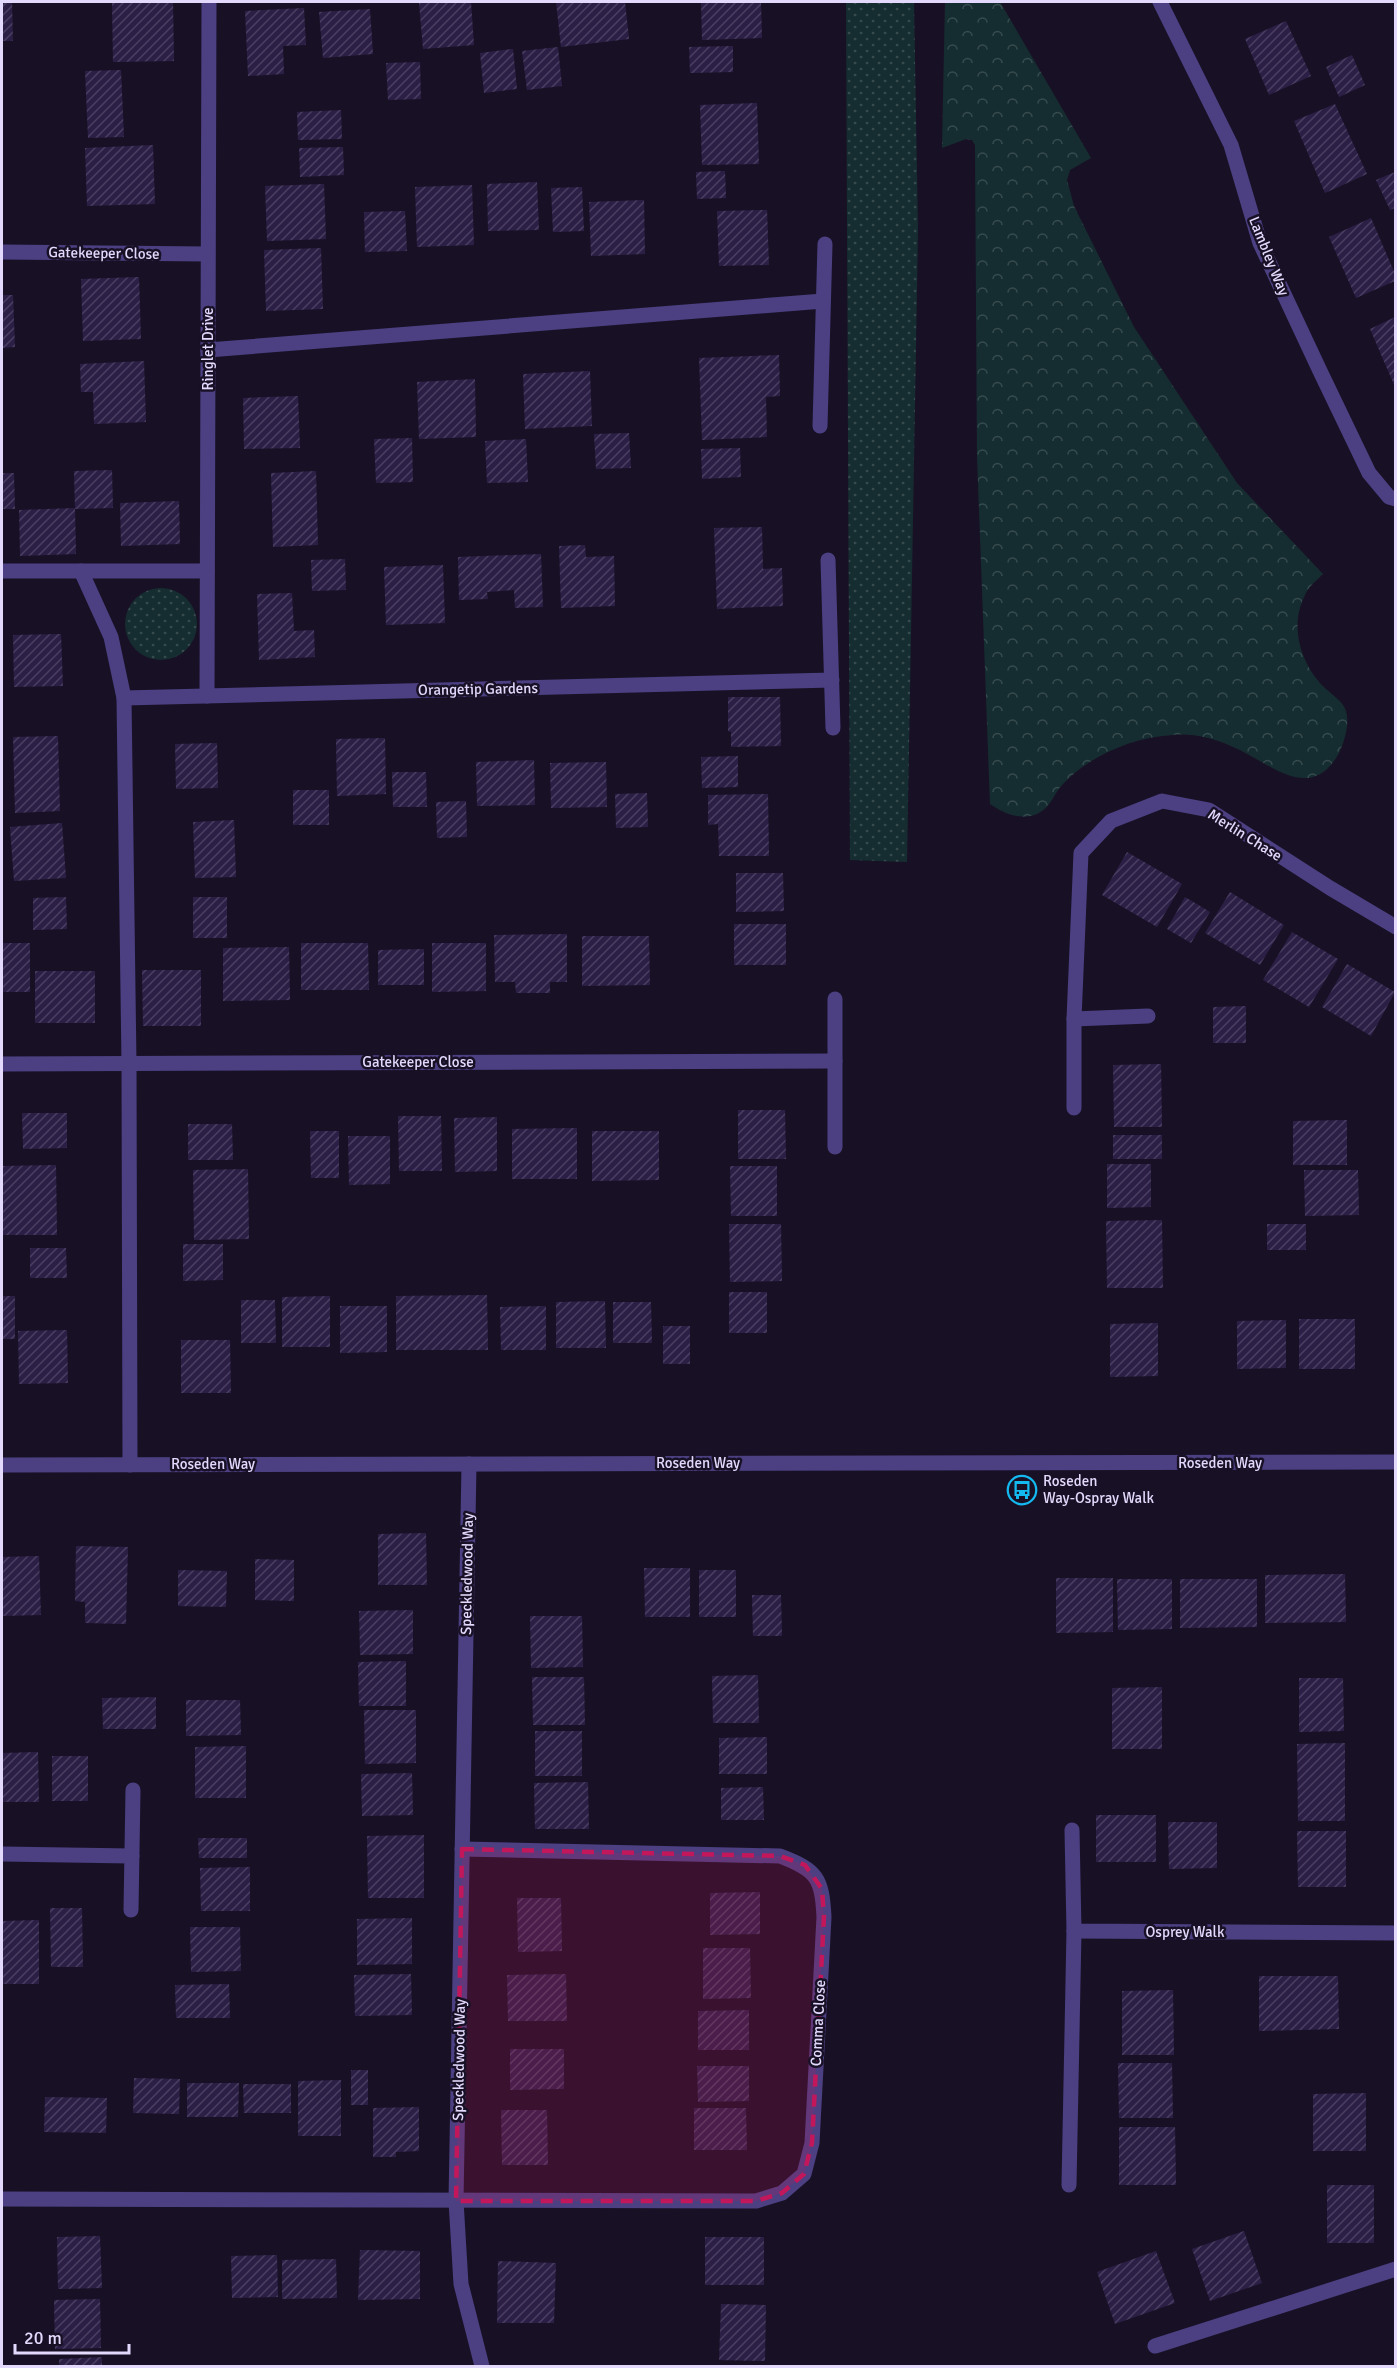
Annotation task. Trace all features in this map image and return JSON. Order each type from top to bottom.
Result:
[{"type":"street","name":"Ringlet Drive","points":[[207,696],[209,2]]},
{"type":"street","name":"Lambley Way","points":[[1160,2],[1231,145],[1260,243],[1320,371],[1369,473],[1389,497],[1395,499]]},
{"type":"street","points":[[820,426],[825,244]]},
{"type":"street","name":"Gatekeeper Close","points":[[2,252],[207,254]]},
{"type":"street","points":[[208,350],[823,302]]},
{"type":"street","points":[[828,560],[833,729]]},
{"type":"street","points":[[2,571],[207,571]]},
{"type":"street","points":[[81,571],[111,637],[124,698],[129,1064],[130,1464]]},
{"type":"street","name":"Orangetip Gardens","points":[[124,698],[832,680]]},
{"type":"street","name":"Merlin Chase","points":[[1074,1108],[1074,1019],[1081,853],[1111,821],[1162,801],[1209,810],[1395,927]]},
{"type":"street","points":[[834,999],[835,1147]]},
{"type":"street","points":[[1074,1019],[1148,1016]]},
{"type":"street","name":"Gatekeeper Close","points":[[2,1064],[835,1061]]},
{"type":"street","name":"Roseden Way","points":[[2,1465],[1395,1462]]},
{"type":"street","name":"Speckledwood Way","points":[[469,1464],[456,2201],[461,2284],[482,2367]]},
{"type":"street","points":[[131,1910],[133,1790]]},
{"type":"street","points":[[1069,2185],[1074,1931],[1072,1830]]},
{"type":"street","name":"Comma Close","points":[[456,2201],[756,2201],[782,2193],[804,2174],[812,2143],[824,1917],[822,1889],[805,1865],[780,1856],[462,1849]]},
{"type":"street","points":[[2,1854],[132,1856]]},
{"type":"street","name":"Osprey Walk","points":[[1074,1931],[1395,1934]]},
{"type":"street","points":[[2,2199],[456,2201]]},
{"type":"street","points":[[1155,2346],[1395,2269]]},
{"type":"highlighted area","points":[[462,1849],[780,1856],[805,1865],[822,1889],[824,1917],[812,2143],[804,2174],[782,2193],[756,2201],[456,2201]]},
{"type":"green space","points":[[846,2],[914,2],[918,231],[907,862],[850,860]]},
{"type":"green space","points":[[945,2],[1000,2],[1091,158],[1070,170],[1067,180],[1074,206],[1134,327],[1237,483],[1323,574],[1308,589],[1300,606],[1299,641],[1313,674],[1346,710],[1347,722],[1339,753],[1328,769],[1315,776],[1302,778],[1288,775],[1210,738],[1195,735],[1158,736],[1114,749],[1086,764],[1060,788],[1046,808],[1037,814],[1025,817],[1012,815],[990,804],[977,456],[975,145],[972,140],[966,139],[942,148]]},
{"type":"green space","points":[[161,588],[181,594],[191,604],[197,624],[191,644],[181,654],[161,660],[141,654],[131,644],[125,624],[131,604],[141,594]]},
{"type":"building","points":[[2,2],[12,2],[13,41],[2,41]]},
{"type":"building","points":[[112,2],[173,2],[174,61],[113,62]]},
{"type":"building","points":[[471,2],[474,45],[423,49],[419,3]]},
{"type":"building","points":[[556,2],[625,2],[629,39],[561,47]]},
{"type":"building","points":[[701,2],[761,2],[762,38],[702,40]]},
{"type":"building","points":[[304,8],[306,45],[283,46],[284,74],[248,76],[245,11]]},
{"type":"building","points":[[370,9],[373,54],[323,58],[319,12]]},
{"type":"building","points":[[1286,21],[1311,76],[1269,95],[1245,39]]},
{"type":"building","points":[[733,46],[733,72],[690,73],[689,47]]},
{"type":"building","points":[[558,47],[562,86],[527,90],[522,51]]},
{"type":"building","points":[[513,49],[517,89],[484,93],[480,53]]},
{"type":"building","points":[[1352,55],[1365,85],[1339,97],[1326,67]]},
{"type":"building","points":[[420,62],[421,99],[388,100],[386,63]]},
{"type":"building","points":[[121,70],[124,137],[88,138],[85,71]]},
{"type":"building","points":[[757,103],[759,164],[702,165],[700,105]]},
{"type":"building","points":[[1335,104],[1367,174],[1325,193],[1294,121]]},
{"type":"building","points":[[341,110],[342,139],[298,140],[297,112]]},
{"type":"building","points":[[153,145],[155,204],[87,206],[85,148]]},
{"type":"building","points":[[343,147],[344,175],[300,177],[299,148]]},
{"type":"building","points":[[725,171],[726,198],[697,199],[696,172]]},
{"type":"building","points":[[1395,172],[1395,208],[1390,210],[1376,180]]},
{"type":"building","points":[[537,182],[539,230],[488,231],[487,184]]},
{"type":"building","points":[[324,184],[326,239],[267,241],[265,186]]},
{"type":"building","points":[[472,185],[474,245],[417,247],[415,187]]},
{"type":"building","points":[[582,187],[584,231],[553,232],[551,188]]},
{"type":"building","points":[[644,200],[645,254],[591,256],[589,202]]},
{"type":"building","points":[[767,210],[769,265],[719,266],[717,211]]},
{"type":"building","points":[[405,211],[407,251],[365,252],[364,212]]},
{"type":"building","points":[[1371,218],[1395,274],[1395,281],[1356,298],[1329,237]]},
{"type":"building","points":[[321,248],[323,309],[266,311],[264,250]]},
{"type":"building","points":[[139,277],[141,339],[83,341],[81,279]]},
{"type":"building","points":[[2,295],[13,295],[15,347],[2,348]]},
{"type":"building","points":[[1395,317],[1395,387],[1370,329]]},
{"type":"building","points":[[779,355],[780,396],[766,397],[767,437],[702,440],[699,358]]},
{"type":"building","points":[[144,361],[146,422],[94,424],[93,392],[81,392],[80,364]]},
{"type":"building","points":[[590,371],[592,426],[525,429],[523,374]]},
{"type":"building","points":[[475,379],[476,437],[419,439],[417,382]]},
{"type":"building","points":[[298,396],[300,448],[244,449],[243,398]]},
{"type":"building","points":[[629,433],[631,468],[596,469],[594,434]]},
{"type":"building","points":[[412,438],[413,482],[376,483],[374,439]]},
{"type":"building","points":[[526,439],[528,482],[487,483],[485,441]]},
{"type":"building","points":[[740,448],[741,477],[702,479],[701,449]]},
{"type":"building","points":[[112,470],[113,508],[75,509],[74,471]]},
{"type":"building","points":[[316,471],[318,545],[273,547],[271,473]]},
{"type":"building","points":[[2,473],[14,473],[15,509],[2,509]]},
{"type":"building","points":[[179,501],[180,544],[121,546],[120,503]]},
{"type":"building","points":[[75,508],[76,554],[20,556],[19,510]]},
{"type":"building","points":[[762,527],[763,569],[782,568],[783,606],[717,609],[714,528]]},
{"type":"building","points":[[585,545],[586,557],[614,556],[615,606],[561,608],[559,546]]},
{"type":"building","points":[[541,554],[543,607],[515,608],[514,590],[487,592],[488,599],[459,600],[458,557]]},
{"type":"building","points":[[345,559],[346,590],[312,591],[311,560]]},
{"type":"building","points":[[443,565],[445,623],[386,625],[384,567]]},
{"type":"building","points":[[292,593],[294,631],[314,630],[315,657],[259,660],[257,594]]},
{"type":"building","points":[[61,634],[63,686],[14,687],[13,635]]},
{"type":"building","points":[[728,697],[780,697],[781,746],[731,747],[731,732],[728,731]]},
{"type":"building","points":[[58,736],[60,811],[15,813],[13,737]]},
{"type":"building","points":[[385,738],[386,794],[337,796],[336,739]]},
{"type":"building","points":[[217,743],[218,788],[176,789],[175,744]]},
{"type":"building","points":[[738,756],[738,787],[702,788],[701,757]]},
{"type":"building","points":[[534,760],[535,805],[477,806],[476,762]]},
{"type":"building","points":[[606,762],[607,807],[551,808],[550,763]]},
{"type":"building","points":[[392,772],[426,772],[427,807],[393,807]]},
{"type":"building","points":[[293,790],[329,790],[329,825],[293,825]]},
{"type":"building","points":[[647,793],[648,827],[616,828],[615,794]]},
{"type":"building","points":[[768,794],[769,856],[719,856],[718,824],[708,825],[708,795]]},
{"type":"building","points":[[466,801],[467,837],[437,838],[436,802]]},
{"type":"building","points":[[234,820],[236,877],[195,878],[193,822]]},
{"type":"building","points":[[62,823],[66,878],[14,881],[10,827]]},
{"type":"building","points":[[1127,852],[1182,884],[1157,927],[1102,895]]},
{"type":"building","points":[[736,873],[783,873],[784,911],[736,912]]},
{"type":"building","points":[[1230,892],[1284,925],[1260,965],[1205,933]]},
{"type":"building","points":[[66,897],[67,929],[33,930],[33,898]]},
{"type":"building","points":[[193,897],[227,897],[227,938],[193,938]]},
{"type":"building","points":[[1185,897],[1210,912],[1191,943],[1167,929]]},
{"type":"building","points":[[734,924],[786,924],[786,965],[734,965]]},
{"type":"building","points":[[1292,932],[1338,959],[1309,1007],[1263,980]]},
{"type":"building","points":[[567,934],[567,982],[550,982],[550,993],[516,993],[515,982],[495,982],[494,935]]},
{"type":"building","points":[[582,936],[649,936],[650,985],[582,986]]},
{"type":"building","points":[[2,943],[30,943],[30,992],[2,992]]},
{"type":"building","points":[[301,943],[368,943],[369,990],[301,990]]},
{"type":"building","points":[[432,943],[486,943],[486,991],[432,992]]},
{"type":"building","points":[[289,947],[290,1000],[223,1001],[223,948]]},
{"type":"building","points":[[424,949],[424,985],[378,985],[378,950]]},
{"type":"building","points":[[1347,964],[1395,992],[1371,1036],[1322,1007]]},
{"type":"building","points":[[142,970],[201,970],[201,1026],[143,1026]]},
{"type":"building","points":[[35,971],[95,971],[95,1023],[35,1023]]},
{"type":"building","points":[[1246,1006],[1246,1043],[1213,1043],[1213,1007]]},
{"type":"building","points":[[1161,1064],[1162,1127],[1114,1127],[1113,1065]]},
{"type":"building","points":[[738,1110],[785,1110],[786,1159],[738,1159]]},
{"type":"building","points":[[22,1113],[67,1113],[67,1148],[23,1149]]},
{"type":"building","points":[[398,1116],[441,1116],[442,1171],[399,1171]]},
{"type":"building","points":[[497,1117],[497,1171],[455,1172],[454,1118]]},
{"type":"building","points":[[1347,1120],[1347,1165],[1293,1165],[1293,1121]]},
{"type":"building","points":[[188,1124],[232,1124],[233,1160],[188,1160]]},
{"type":"building","points":[[577,1128],[577,1179],[512,1179],[512,1129]]},
{"type":"building","points":[[310,1131],[339,1131],[339,1178],[311,1178]]},
{"type":"building","points":[[592,1131],[659,1131],[659,1180],[592,1181]]},
{"type":"building","points":[[1113,1135],[1162,1135],[1162,1159],[1113,1159]]},
{"type":"building","points":[[348,1136],[390,1136],[390,1184],[349,1185]]},
{"type":"building","points":[[1107,1164],[1151,1164],[1151,1207],[1107,1208]]},
{"type":"building","points":[[56,1165],[57,1235],[2,1235],[2,1166]]},
{"type":"building","points":[[730,1166],[777,1166],[777,1216],[731,1216]]},
{"type":"building","points":[[248,1169],[249,1239],[194,1240],[193,1170]]},
{"type":"building","points":[[1304,1170],[1358,1170],[1359,1215],[1305,1216]]},
{"type":"building","points":[[1162,1220],[1163,1288],[1107,1288],[1106,1221]]},
{"type":"building","points":[[729,1224],[781,1224],[782,1281],[730,1282]]},
{"type":"building","points":[[1267,1224],[1306,1224],[1306,1250],[1267,1250]]},
{"type":"building","points":[[183,1244],[223,1244],[223,1280],[183,1281]]},
{"type":"building","points":[[30,1248],[66,1248],[67,1278],[30,1278]]},
{"type":"building","points":[[729,1292],[767,1292],[767,1333],[729,1333]]},
{"type":"building","points":[[487,1295],[488,1350],[396,1350],[396,1296]]},
{"type":"building","points":[[2,1296],[15,1296],[15,1339],[2,1339]]},
{"type":"building","points":[[330,1296],[330,1347],[282,1347],[282,1297]]},
{"type":"building","points":[[241,1300],[275,1300],[276,1343],[241,1343]]},
{"type":"building","points":[[605,1301],[606,1348],[556,1348],[556,1302]]},
{"type":"building","points":[[613,1302],[651,1302],[652,1343],[613,1343]]},
{"type":"building","points":[[340,1306],[387,1306],[387,1352],[340,1353]]},
{"type":"building","points":[[546,1306],[546,1350],[501,1350],[500,1307]]},
{"type":"building","points":[[1299,1319],[1355,1319],[1355,1369],[1299,1369]]},
{"type":"building","points":[[1286,1320],[1286,1368],[1237,1369],[1237,1321]]},
{"type":"building","points":[[1158,1323],[1158,1376],[1110,1377],[1110,1324]]},
{"type":"building","points":[[663,1326],[690,1326],[690,1364],[663,1364]]},
{"type":"building","points":[[67,1330],[68,1383],[19,1384],[18,1331]]},
{"type":"building","points":[[181,1340],[230,1340],[231,1393],[181,1393]]},
{"type":"building","points":[[426,1533],[427,1585],[378,1585],[378,1534]]},
{"type":"building","points":[[76,1546],[128,1547],[126,1624],[85,1623],[85,1602],[75,1601]]},
{"type":"building","points":[[39,1556],[41,1615],[2,1616],[2,1557]]},
{"type":"building","points":[[255,1559],[294,1560],[294,1601],[255,1600]]},
{"type":"building","points":[[644,1568],[690,1568],[690,1617],[645,1617]]},
{"type":"building","points":[[178,1570],[227,1571],[226,1607],[178,1606]]},
{"type":"building","points":[[699,1570],[736,1570],[736,1617],[699,1617]]},
{"type":"building","points":[[1345,1574],[1346,1622],[1265,1623],[1265,1575]]},
{"type":"building","points":[[1056,1578],[1113,1578],[1113,1632],[1056,1633]]},
{"type":"building","points":[[1117,1579],[1172,1579],[1172,1629],[1118,1630]]},
{"type":"building","points":[[1180,1579],[1257,1579],[1257,1627],[1180,1628]]},
{"type":"building","points":[[752,1595],[781,1595],[782,1636],[753,1636]]},
{"type":"building","points":[[413,1610],[413,1654],[360,1655],[359,1611]]},
{"type":"building","points":[[530,1616],[582,1616],[583,1667],[531,1668]]},
{"type":"building","points":[[406,1661],[406,1706],[359,1706],[358,1662]]},
{"type":"building","points":[[758,1675],[759,1723],[713,1723],[712,1676]]},
{"type":"building","points":[[532,1677],[584,1677],[585,1725],[533,1725]]},
{"type":"building","points":[[1299,1678],[1343,1678],[1344,1731],[1299,1732]]},
{"type":"building","points":[[1162,1687],[1162,1749],[1112,1749],[1112,1688]]},
{"type":"building","points":[[156,1697],[156,1729],[103,1729],[102,1698]]},
{"type":"building","points":[[186,1700],[240,1700],[241,1735],[186,1736]]},
{"type":"building","points":[[364,1710],[416,1710],[416,1763],[365,1764]]},
{"type":"building","points":[[535,1731],[582,1731],[582,1776],[535,1776]]},
{"type":"building","points":[[767,1737],[767,1774],[719,1774],[719,1738]]},
{"type":"building","points":[[1345,1743],[1345,1821],[1298,1821],[1297,1744]]},
{"type":"building","points":[[246,1746],[246,1798],[195,1798],[195,1747]]},
{"type":"building","points":[[38,1752],[39,1802],[2,1802],[2,1753]]},
{"type":"building","points":[[52,1756],[88,1756],[88,1801],[52,1801]]},
{"type":"building","points":[[412,1773],[413,1815],[362,1816],[361,1774]]},
{"type":"building","points":[[588,1782],[589,1829],[535,1829],[534,1783]]},
{"type":"building","points":[[763,1787],[764,1820],[721,1820],[721,1788]]},
{"type":"building","points":[[1096,1815],[1156,1815],[1156,1862],[1096,1862]]},
{"type":"building","points":[[1168,1822],[1217,1822],[1217,1868],[1169,1869]]},
{"type":"building","points":[[1297,1831],[1346,1831],[1346,1887],[1298,1887]]},
{"type":"building","points":[[424,1835],[424,1898],[368,1898],[367,1836]]},
{"type":"building","points":[[198,1838],[247,1838],[247,1858],[199,1858]]},
{"type":"building","points":[[250,1867],[250,1911],[201,1911],[200,1868]]},
{"type":"building","points":[[760,1892],[760,1934],[710,1935],[710,1893]]},
{"type":"building","points":[[517,1898],[561,1898],[562,1951],[518,1952]]},
{"type":"building","points":[[50,1908],[82,1908],[83,1967],[51,1967]]},
{"type":"building","points":[[412,1918],[412,1964],[357,1965],[357,1919]]},
{"type":"building","points":[[39,1920],[39,1984],[2,1984],[2,1921]]},
{"type":"building","points":[[190,1927],[240,1927],[241,1971],[191,1972]]},
{"type":"building","points":[[703,1948],[750,1948],[751,1998],[703,1999]]},
{"type":"building","points":[[411,1974],[412,2015],[355,2016],[354,1975]]},
{"type":"building","points":[[566,1974],[567,2021],[508,2021],[507,1975]]},
{"type":"building","points":[[1259,1976],[1338,1976],[1339,2029],[1259,2031]]},
{"type":"building","points":[[229,1984],[230,2018],[176,2018],[175,1985]]},
{"type":"building","points":[[1173,1990],[1174,2055],[1122,2055],[1122,1991]]},
{"type":"building","points":[[749,2010],[749,2050],[698,2050],[698,2011]]},
{"type":"building","points":[[510,2049],[564,2049],[564,2089],[510,2090]]},
{"type":"building","points":[[1118,2063],[1172,2063],[1173,2118],[1119,2118]]},
{"type":"building","points":[[697,2066],[749,2066],[749,2101],[698,2102]]},
{"type":"building","points":[[351,2070],[368,2070],[368,2105],[351,2105]]},
{"type":"building","points":[[134,2078],[180,2079],[179,2114],[133,2113]]},
{"type":"building","points":[[341,2080],[341,2136],[298,2136],[298,2081]]},
{"type":"building","points":[[187,2083],[239,2083],[238,2117],[187,2117]]},
{"type":"building","points":[[243,2084],[291,2084],[291,2113],[244,2113]]},
{"type":"building","points":[[1366,2093],[1366,2151],[1313,2151],[1313,2094]]},
{"type":"building","points":[[45,2097],[107,2098],[106,2133],[44,2132]]},
{"type":"building","points":[[419,2107],[419,2151],[396,2152],[396,2157],[373,2157],[373,2108]]},
{"type":"building","points":[[694,2108],[746,2108],[747,2150],[694,2150]]},
{"type":"building","points":[[501,2110],[547,2110],[548,2165],[502,2165]]},
{"type":"building","points":[[1119,2127],[1175,2127],[1176,2185],[1119,2185]]},
{"type":"building","points":[[1327,2185],[1374,2185],[1374,2243],[1327,2243]]},
{"type":"building","points":[[1244,2231],[1262,2283],[1210,2301],[1192,2249]]},
{"type":"building","points":[[100,2236],[102,2288],[58,2289],[57,2237]]},
{"type":"building","points":[[705,2237],[764,2237],[764,2285],[705,2285]]},
{"type":"building","points":[[360,2250],[420,2251],[420,2299],[358,2300]]},
{"type":"building","points":[[1156,2251],[1175,2303],[1115,2324],[1097,2272]]},
{"type":"building","points":[[277,2255],[278,2297],[232,2298],[231,2256]]},
{"type":"building","points":[[336,2259],[337,2298],[282,2299],[282,2260]]},
{"type":"building","points":[[498,2261],[556,2263],[554,2323],[497,2323]]},
{"type":"building","points":[[100,2299],[101,2348],[55,2349],[54,2300]]},
{"type":"building","points":[[721,2304],[766,2305],[765,2361],[719,2360]]},
{"type":"building","points":[[102,2357],[102,2366],[59,2366],[59,2359]]},
{"type":"place","name":"Roseden Way-Ospray Walk","points":[[1022,1490]]}]
